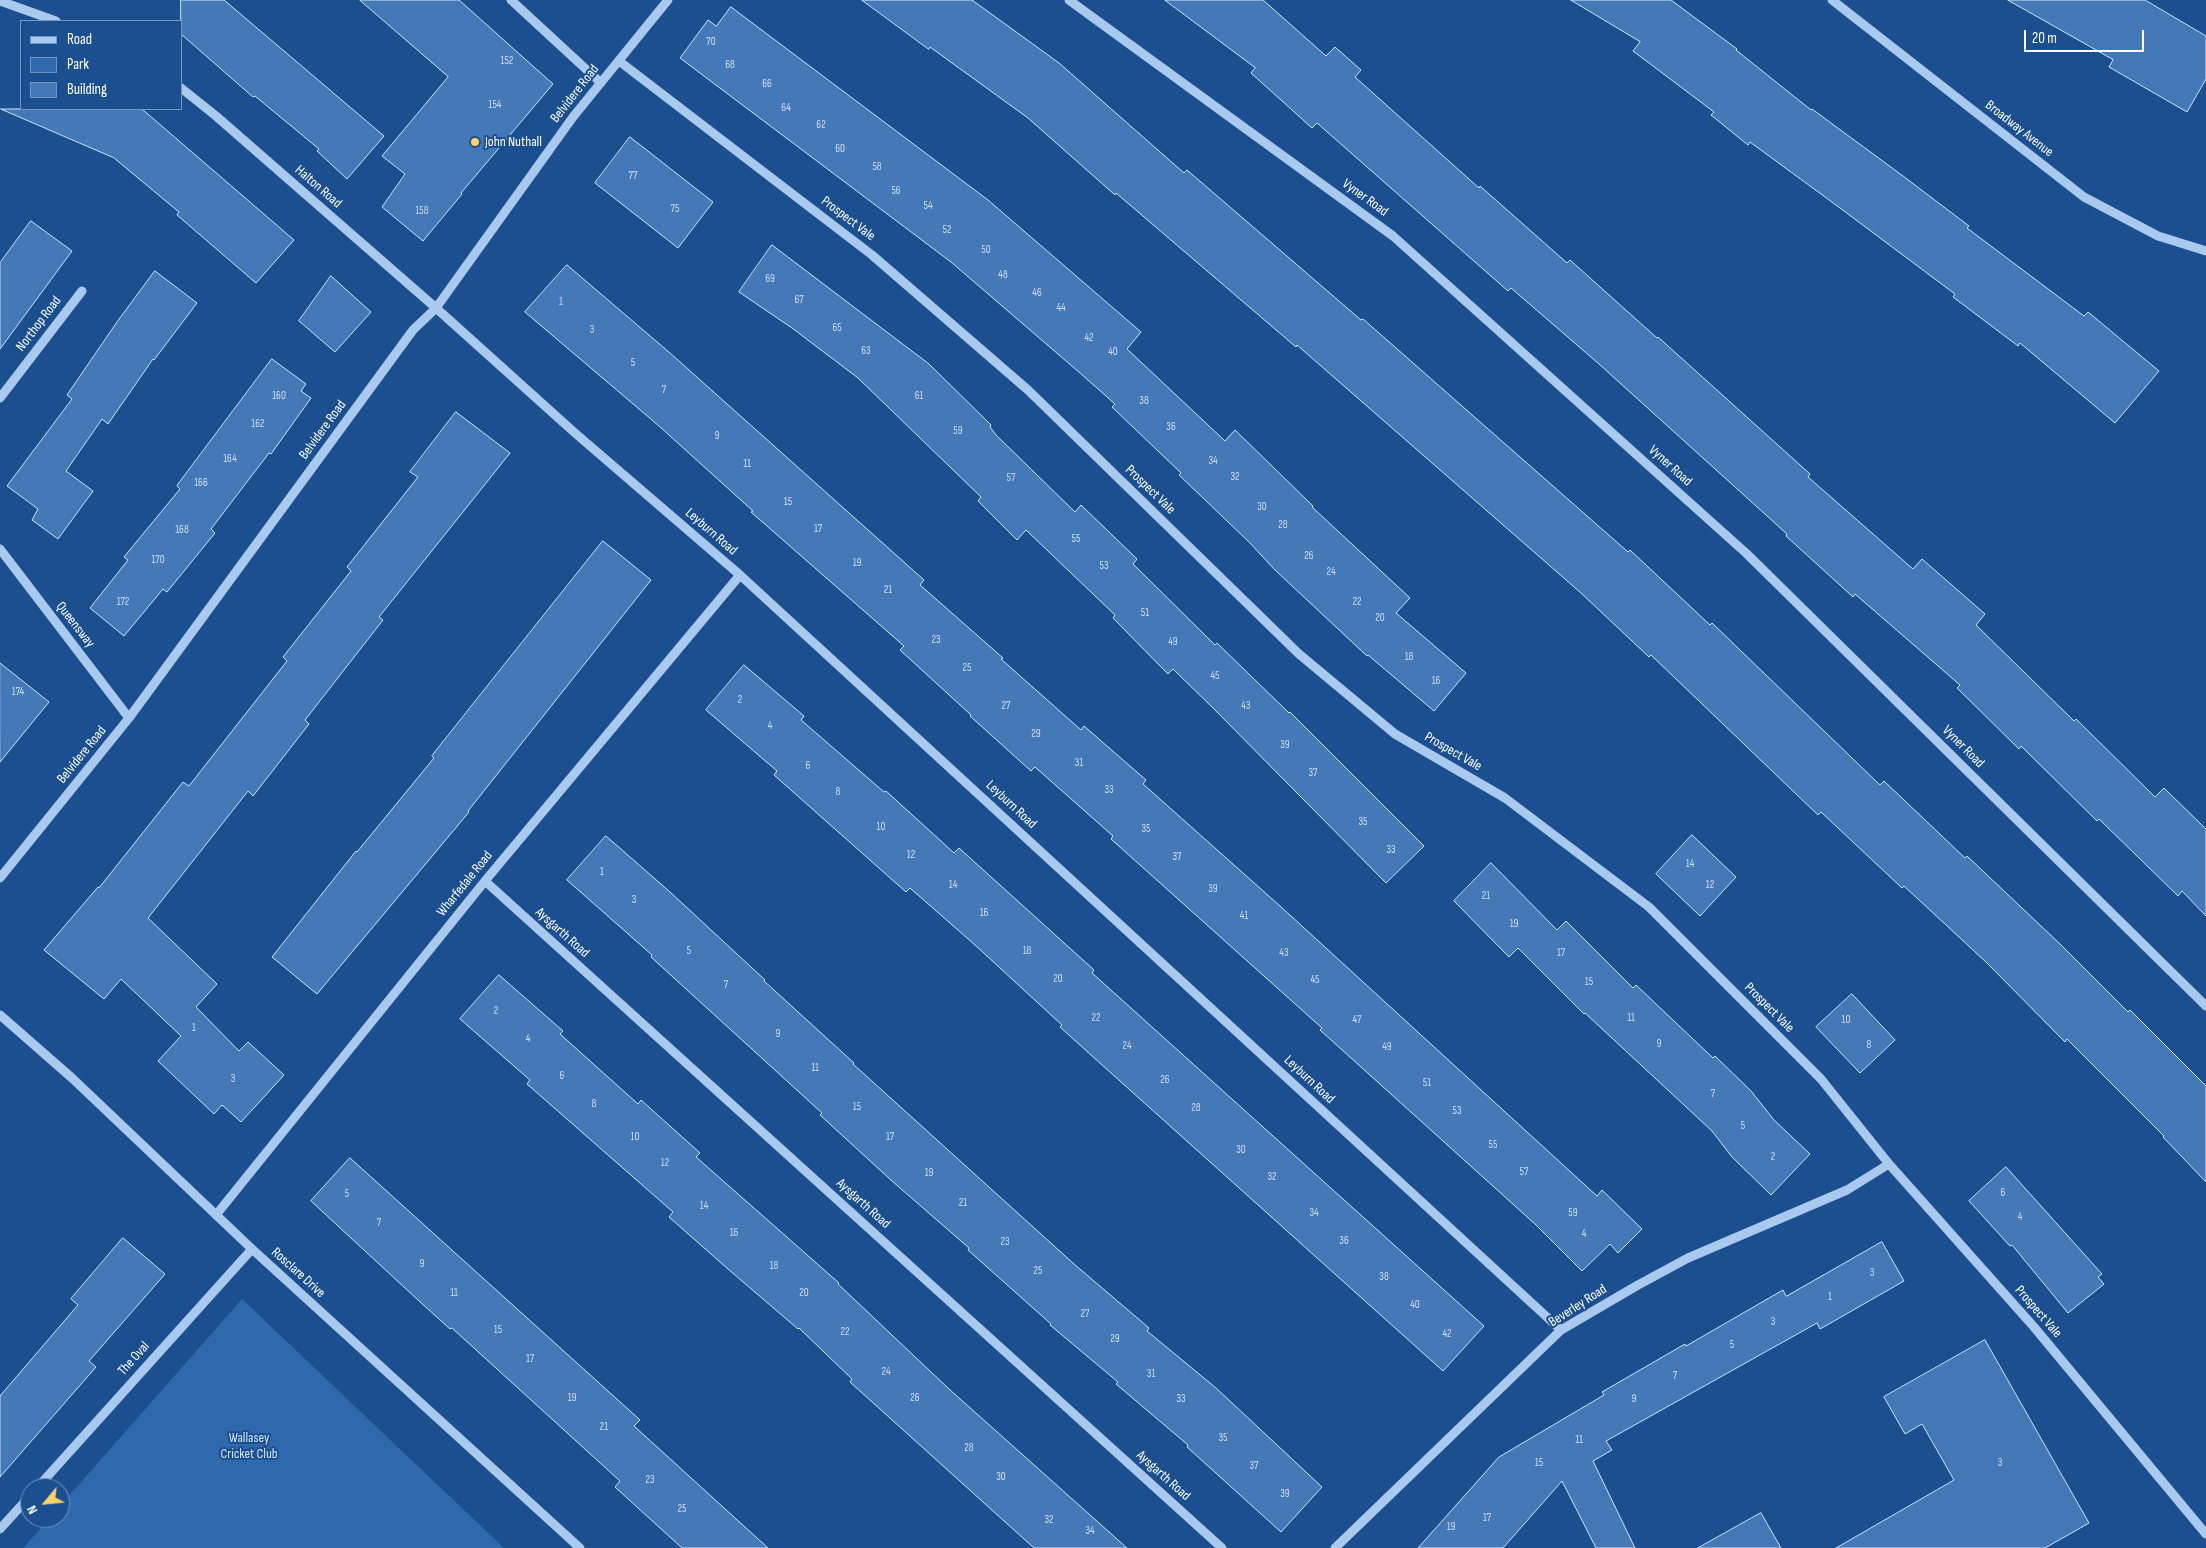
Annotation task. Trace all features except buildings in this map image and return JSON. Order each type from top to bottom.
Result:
[{"type":"street","points":[[511,0],[601,83]]},
{"type":"street","name":"Belvidere Road","points":[[0,878],[129,718],[413,330],[436,308],[573,116],[668,0]]},
{"type":"street","name":"Vyner Road","points":[[1069,0],[1393,236],[1747,554],[2206,1006]]},
{"type":"street","name":"Broadway Avenue","points":[[1832,0],[2084,197],[2158,236],[2206,251]]},
{"type":"street","points":[[0,1],[53,20]]},
{"type":"street","name":"Prospect Vale","points":[[619,61],[872,255],[1028,390],[1299,654],[1388,728],[1505,798],[1649,907],[1821,1079],[1889,1164],[2034,1327],[2206,1534]]},
{"type":"street","name":"Halton Road","points":[[182,89],[216,116],[436,308]]},
{"type":"street","name":"Northop Road","points":[[0,398],[82,290]]},
{"type":"street","name":"Leyburn Road","points":[[436,308],[575,433],[740,575],[1561,1330]]},
{"type":"street","name":"Queensway","points":[[0,549],[129,718]]},
{"type":"street","name":"Wharfedale Road","points":[[216,1215],[485,881],[740,575]]},
{"type":"street","name":"Aysgarth Road","points":[[485,881],[1222,1548]]},
{"type":"street","name":"Rosclare Drive","points":[[0,1015],[72,1078],[252,1249],[580,1548]]},
{"type":"street","name":"Beverley Road","points":[[1335,1548],[1561,1330],[1688,1258],[1846,1190],[1889,1164]]},
{"type":"street","name":"The Oval","points":[[46,1478],[252,1249]]},
{"type":"street","points":[[0,1529],[20,1507]]},
{"type":"green space","name":"Wallasey Cricket Club","points":[[242,1299],[504,1548],[23,1548],[41,1528],[70,1528],[70,1495]]},
{"type":"place","name":"John Nuthall","points":[[475,142]]}]
